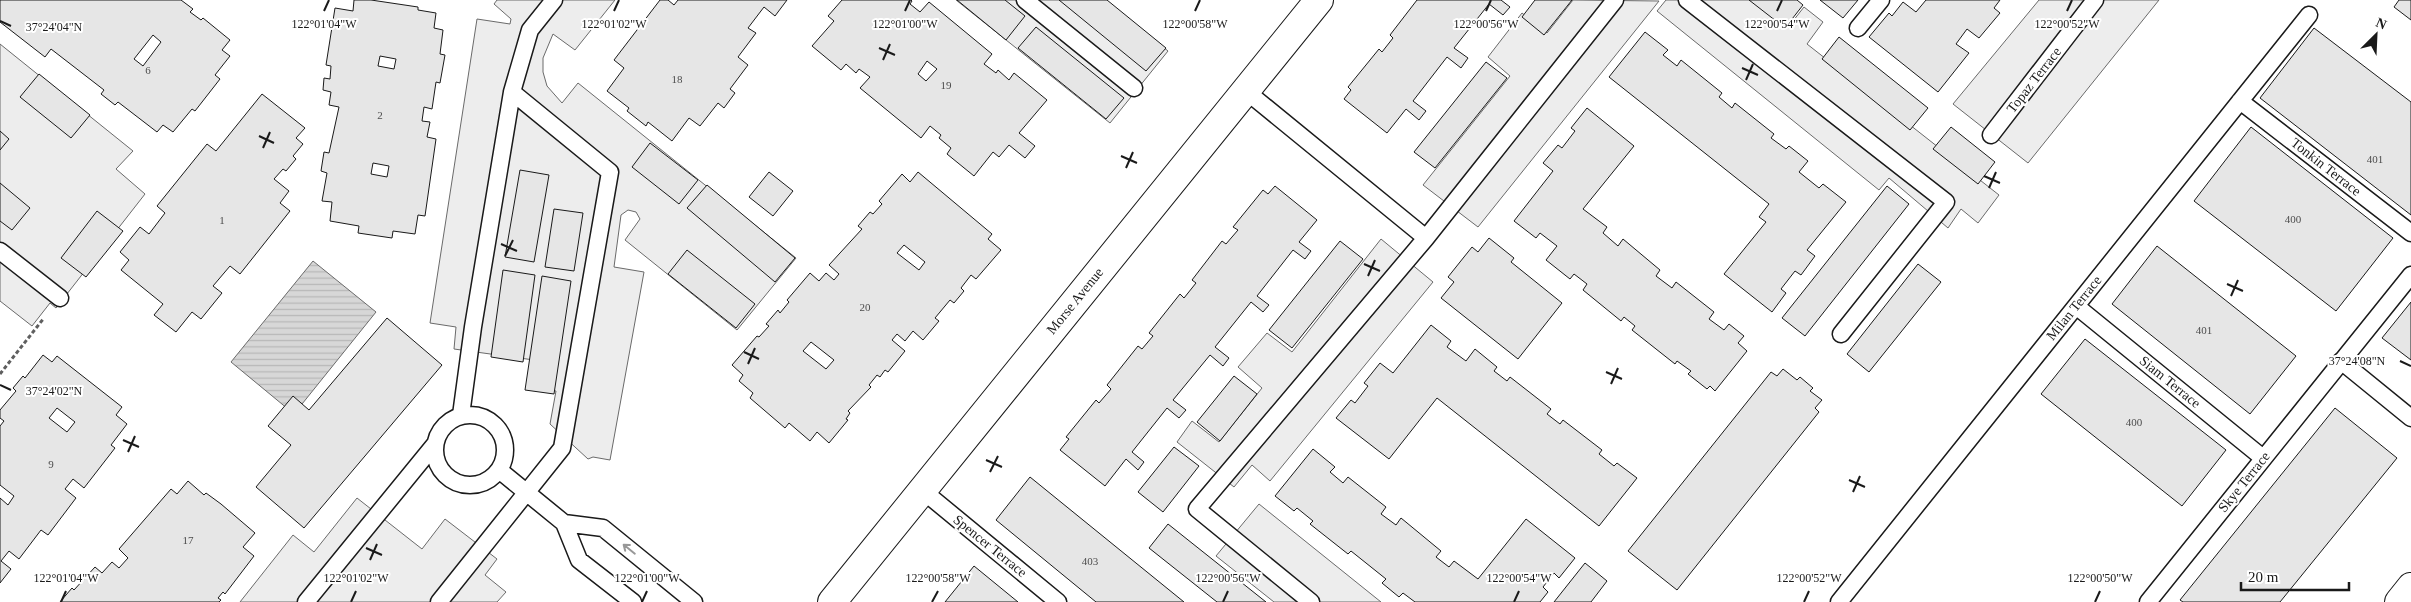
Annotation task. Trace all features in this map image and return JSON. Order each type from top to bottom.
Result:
[{"type":"street","name":"Morse Avenue","points":[[832,602],[1319,0]]},
{"type":"street","points":[[2399,602],[2411,587]]},
{"type":"lane","points":[[461,415],[473,327],[512,92],[530,30],[554,0]]},
{"type":"lane","points":[[1025,0],[1134,88]]},
{"type":"lane","points":[[1311,602],[1196,509],[1426,238],[1615,0]]},
{"type":"lane","points":[[1687,0],[1946,202],[1841,334]]},
{"type":"lane","points":[[1858,28],[1881,0]]},
{"type":"lane","name":"Topaz Terrace","points":[[1991,135],[2095,0]]},
{"type":"lane","name":"Milan Terrace","points":[[1845,600],[2076,306],[2309,15]]},
{"type":"lane","points":[[1246,91],[1426,238]]},
{"type":"lane","points":[[439,602],[562,448],[610,172],[512,92]]},
{"type":"lane","name":"Tonkin Terrace","points":[[2240,101],[2411,233]]},
{"type":"lane","points":[[0,251],[60,298]]},
{"type":"lane","name":"Skye Terrace","points":[[2148,602],[2411,275]]},
{"type":"lane","name":"Siam Terrace","points":[[2076,306],[2264,458]]},
{"type":"lane","points":[[2341,361],[2411,418]]},
{"type":"lane","points":[[306,602],[435,444],[442,427],[461,415],[485,418],[495,425],[502,436],[505,447],[504,459],[499,470],[490,479],[479,484],[467,485],[456,483],[440,469],[435,458],[435,444]]},
{"type":"lane","points":[[499,470],[526,494],[564,523],[603,528],[694,602]]},
{"type":"lane","name":"Spencer Terrace","points":[[922,490],[1055,601]]},
{"type":"lane","points":[[564,523],[579,560],[633,602]]},
{"type":"path","points":[[0,374],[60,298]]},
{"type":"shaded area","points":[[497,0],[615,0],[575,50],[553,34],[543,58],[543,72],[547,86],[562,103],[578,83],[796,258],[737,330],[625,240],[640,219],[636,212],[628,210],[621,215],[614,267],[644,272],[610,460],[593,457],[588,459],[550,424],[556,391],[529,387],[534,360],[454,349],[456,327],[430,323],[477,19],[510,24],[511,19],[494,4]]},
{"type":"shaded area","points":[[956,0],[1105,0],[1168,51],[1110,123]]},
{"type":"shaded area","points":[[1573,0],[1659,1],[1478,227],[1423,185],[1510,76],[1488,57],[1522,13],[1547,33]]},
{"type":"shaded area","points":[[1666,0],[1755,0],[1789,26],[1804,7],[1823,22],[1807,44],[1999,195],[1978,223],[1961,209],[1948,228],[1889,178],[1879,190],[1657,11]]},
{"type":"shaded area","points":[[2039,0],[2159,0],[2028,163],[1953,104]]},
{"type":"shaded area","points":[[0,44],[133,151],[116,169],[145,194],[56,308],[50,303],[32,326],[0,301]]},
{"type":"shaded area","points":[[1381,239],[1433,282],[1270,481],[1252,465],[1234,487],[1177,442],[1192,421],[1219,442],[1262,388],[1238,367],[1267,333],[1292,352]]},
{"type":"shaded area","points":[[313,261],[376,312],[294,414],[231,362]]},
{"type":"shaded area","points":[[357,498],[422,549],[445,519],[497,559],[485,575],[506,592],[497,602],[240,602],[293,535],[314,552]]},
{"type":"shaded area","points":[[1259,504],[1381,602],[1274,602],[1216,556]]},
{"type":"building","points":[[0,0],[181,0],[193,9],[190,12],[201,20],[203,18],[230,40],[222,50],[230,56],[215,75],[220,79],[195,111],[192,109],[173,132],[163,125],[157,132],[118,102],[115,105],[101,94],[104,90],[51,49],[45,57],[0,22]],"holes":[[[153,35],[161,42],[143,66],[134,59]]]},
{"type":"building","points":[[354,0],[371,0],[418,7],[418,10],[436,13],[434,28],[443,30],[440,54],[445,55],[440,83],[436,82],[432,109],[424,107],[422,121],[430,122],[427,137],[436,139],[425,216],[418,215],[415,234],[393,231],[392,238],[358,233],[359,226],[330,221],[332,202],[322,201],[327,173],[321,171],[324,152],[329,153],[339,107],[329,105],[331,92],[323,90],[324,78],[330,79],[331,66],[326,65],[335,8],[353,11]],"holes":[[[380,56],[396,59],[394,69],[378,66]],[[373,163],[389,166],[387,177],[371,174]]]},
{"type":"building","points":[[660,0],[668,0],[674,5],[678,0],[787,0],[775,16],[764,7],[748,28],[756,33],[738,57],[748,65],[730,89],[735,93],[724,108],[718,103],[700,126],[689,118],[672,141],[648,122],[646,126],[627,111],[629,108],[607,91],[624,68],[614,60]]},
{"type":"building","points":[[842,0],[911,0],[910,4],[920,12],[929,2],[992,54],[984,64],[996,73],[998,70],[1009,80],[1014,73],[1047,100],[1019,133],[1035,146],[1025,158],[1009,145],[999,157],[993,152],[974,176],[947,154],[951,148],[939,138],[941,135],[930,126],[921,138],[860,88],[870,77],[859,69],[856,73],[846,64],[841,70],[812,46],[834,21],[828,16]],"holes":[[[927,61],[937,69],[926,81],[918,74]]]},
{"type":"building","points":[[957,0],[1005,0],[1025,16],[1006,40]]},
{"type":"building","points":[[1059,0],[1107,0],[1166,48],[1146,71]]},
{"type":"building","points":[[1417,0],[1501,0],[1510,7],[1503,15],[1489,4],[1454,48],[1468,58],[1461,68],[1447,57],[1413,101],[1426,111],[1419,120],[1406,109],[1387,133],[1344,99],[1351,90],[1348,87],[1379,49],[1382,52],[1393,38],[1390,35]]},
{"type":"building","points":[[1535,0],[1572,0],[1544,35],[1522,17]]},
{"type":"building","points":[[1749,0],[1797,0],[1803,5],[1785,28]]},
{"type":"building","points":[[1820,0],[1858,0],[1843,18]]},
{"type":"building","points":[[1926,0],[2000,0],[1994,8],[2000,13],[1979,38],[1967,29],[1956,44],[1969,53],[1938,92],[1869,37],[1889,13],[1892,16],[1903,2],[1916,12]]},
{"type":"building","points":[[2399,0],[2411,0],[2411,20],[2394,7]]},
{"type":"building","points":[[1036,27],[1124,98],[1106,119],[1018,48]]},
{"type":"building","points":[[2314,28],[2411,102],[2411,215],[2260,98]]},
{"type":"building","points":[[1645,32],[1668,50],[1663,55],[1677,66],[1681,60],[1722,93],[1719,97],[1732,108],[1735,103],[1774,134],[1771,138],[1786,149],[1789,146],[1808,161],[1799,172],[1819,188],[1823,184],[1846,202],[1807,250],[1815,256],[1801,275],[1795,271],[1781,289],[1786,293],[1772,312],[1724,274],[1766,222],[1759,217],[1769,204],[1609,77]]},
{"type":"building","points":[[1839,37],[1928,108],[1910,130],[1822,59]]},
{"type":"building","points":[[1486,62],[1507,78],[1435,168],[1414,152]]},
{"type":"building","points":[[39,74],[90,115],[71,138],[20,97]]},
{"type":"building","points":[[262,94],[305,128],[296,138],[303,144],[293,156],[296,159],[286,171],[283,169],[274,179],[289,191],[280,203],[290,211],[240,274],[230,266],[213,286],[222,293],[201,319],[192,312],[176,332],[154,315],[163,304],[121,270],[129,260],[120,252],[140,227],[149,234],[165,213],[157,206],[207,144],[216,151]]},
{"type":"building","points":[[1587,108],[1634,146],[1583,209],[1607,227],[1603,233],[1618,246],[1623,239],[1660,270],[1656,276],[1672,288],[1676,282],[1714,312],[1709,319],[1724,330],[1729,324],[1744,336],[1738,343],[1747,351],[1715,391],[1710,386],[1707,389],[1688,374],[1691,371],[1677,361],[1675,364],[1632,330],[1635,326],[1624,317],[1621,321],[1583,290],[1587,284],[1574,274],[1570,279],[1546,260],[1557,246],[1540,233],[1536,238],[1514,221],[1553,171],[1543,163],[1558,145],[1562,148],[1575,131],[1571,128]]},
{"type":"building","points":[[1951,127],[1995,162],[1978,184],[1933,149]]},
{"type":"building","points":[[2251,127],[2393,238],[2336,311],[2194,201]]},
{"type":"building","points":[[0,131],[9,139],[0,150]]},
{"type":"building","points":[[650,143],[698,180],[679,204],[632,167]]},
{"type":"building","points":[[520,170],[549,175],[534,262],[505,257]]},
{"type":"building","points":[[769,172],[793,191],[773,216],[749,197]]},
{"type":"building","points":[[918,172],[992,234],[988,239],[1001,250],[976,279],[971,275],[961,288],[964,291],[954,303],[950,300],[935,318],[939,321],[923,340],[913,331],[905,341],[897,334],[892,340],[905,351],[888,372],[885,370],[880,377],[877,375],[869,385],[871,387],[848,411],[850,413],[846,419],[848,420],[829,443],[817,432],[810,441],[789,423],[785,428],[750,398],[753,393],[739,381],[743,375],[732,365],[757,336],[759,337],[769,326],[766,324],[778,310],[780,313],[789,302],[787,300],[810,273],[819,281],[826,273],[834,280],[839,274],[829,265],[862,229],[858,226],[870,212],[873,214],[882,204],[879,201],[902,174],[910,182]],"holes":[[[904,245],[925,262],[919,270],[897,253]],[[811,342],[834,360],[826,369],[803,351]]]},
{"type":"building","points":[[0,183],[30,208],[12,230],[0,221]]},
{"type":"building","points":[[707,185],[795,258],[775,282],[687,208]]},
{"type":"building","points":[[1275,186],[1317,220],[1299,242],[1311,251],[1305,259],[1293,250],[1257,296],[1269,305],[1263,312],[1251,302],[1215,347],[1229,358],[1223,366],[1210,355],[1173,400],[1186,410],[1179,418],[1167,408],[1132,452],[1144,462],[1138,470],[1126,459],[1105,486],[1060,450],[1069,439],[1066,437],[1096,400],[1099,403],[1111,389],[1107,385],[1138,346],[1142,349],[1153,336],[1149,333],[1180,294],[1184,298],[1196,283],[1192,280],[1222,241],[1226,244],[1238,230],[1233,227],[1263,190],[1268,194]]},
{"type":"building","points":[[1887,186],[1909,204],[1805,336],[1782,318]]},
{"type":"building","points":[[554,209],[583,213],[574,271],[545,267]]},
{"type":"building","points":[[97,211],[123,231],[86,277],[61,258]]},
{"type":"building","points":[[1489,238],[1514,258],[1511,262],[1562,303],[1518,359],[1441,298],[1454,282],[1448,277],[1472,247],[1478,252]]},
{"type":"building","points":[[1340,241],[1363,259],[1292,348],[1269,330]]},
{"type":"building","points":[[2157,246],[2296,356],[2250,414],[2112,304]]},
{"type":"building","points":[[687,250],[755,304],[736,328],[668,274]]},
{"type":"building","points":[[1918,264],[1941,282],[1869,372],[1847,354]]},
{"type":"building","points":[[503,270],[535,275],[523,362],[491,357]]},
{"type":"building","points":[[542,276],[571,281],[554,394],[525,390]]},
{"type":"building","points":[[2411,302],[2411,360],[2382,338]]},
{"type":"building","points":[[387,318],[442,365],[304,528],[256,487],[291,445],[268,426],[293,396],[309,410]]},
{"type":"building","points":[[1431,325],[1451,341],[1447,347],[1466,361],[1475,349],[1497,367],[1494,371],[1507,381],[1510,377],[1551,409],[1547,414],[1560,424],[1563,420],[1602,450],[1599,454],[1614,466],[1617,463],[1637,478],[1599,526],[1437,398],[1389,459],[1336,418],[1351,400],[1355,403],[1368,386],[1364,383],[1380,363],[1393,373]]},
{"type":"building","points":[[2085,339],[2226,450],[2182,506],[2041,394]]},
{"type":"building","points":[[43,355],[52,362],[57,356],[122,407],[116,415],[127,424],[111,445],[115,448],[84,488],[73,479],[65,489],[76,498],[48,535],[41,530],[19,559],[9,551],[1,561],[11,569],[0,583],[0,498],[8,505],[14,496],[0,485],[0,426],[4,421],[0,418],[0,410],[16,391],[13,388],[23,376],[25,378]],"holes":[[[57,408],[75,422],[67,432],[49,418]]]},
{"type":"building","points":[[1783,369],[1797,380],[1800,377],[1813,388],[1810,391],[1822,400],[1815,408],[1819,412],[1677,590],[1628,551],[1771,372],[1777,376]]},
{"type":"building","points":[[1234,376],[1257,394],[1220,441],[1197,422]]},
{"type":"building","points":[[2335,408],[2397,458],[2280,602],[2183,602],[2180,600]]},
{"type":"building","points":[[1174,447],[1199,466],[1163,512],[1138,492]]},
{"type":"building","points":[[1313,449],[1335,467],[1330,472],[1343,483],[1348,477],[1386,507],[1381,514],[1396,525],[1401,518],[1441,551],[1436,557],[1449,567],[1454,561],[1478,579],[1526,519],[1575,558],[1559,578],[1554,573],[1543,587],[1548,592],[1540,602],[1415,602],[1403,593],[1399,597],[1382,583],[1386,579],[1351,551],[1348,554],[1310,524],[1313,521],[1297,508],[1294,511],[1275,496]]},
{"type":"building","points":[[1030,477],[1184,602],[1096,602],[996,520]]},
{"type":"building","points":[[188,481],[204,495],[206,493],[221,504],[255,533],[243,547],[254,556],[225,594],[223,592],[218,598],[221,600],[219,602],[60,602],[95,567],[102,573],[112,562],[119,568],[128,558],[119,549],[171,489],[177,494]]},
{"type":"building","points":[[1168,524],[1266,602],[1217,602],[1149,548]]},
{"type":"building","points":[[1585,563],[1607,581],[1591,602],[1554,602]]},
{"type":"building","points":[[974,566],[1018,602],[945,602]]}]
